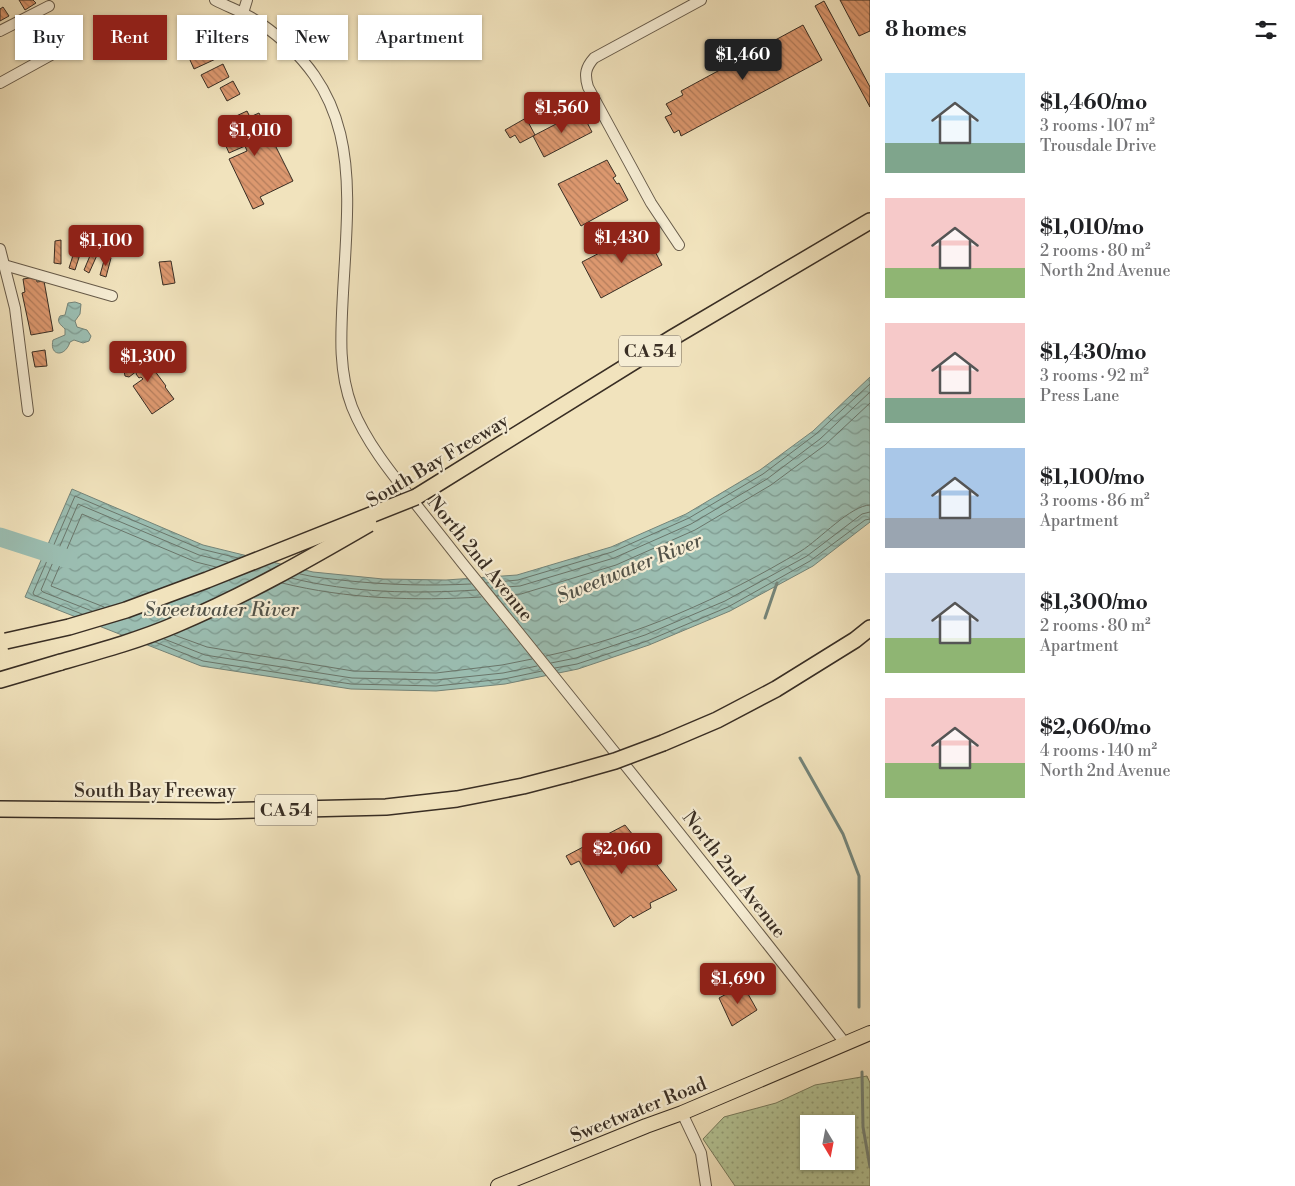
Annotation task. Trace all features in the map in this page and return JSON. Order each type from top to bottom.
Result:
[{"type":"highway","name":"South Bay Freeway","points":[[0,680],[107,648],[176,624],[227,601],[321,552],[416,497],[672,338],[870,221]]},
{"type":"highway","points":[[3,641],[70,627],[126,610],[416,497]]},
{"type":"highway","name":"South Bay Freeway","points":[[0,809],[217,811],[386,807],[456,799],[524,786],[615,761],[717,720],[776,689],[870,628]]},
{"type":"main road","name":"Sweetwater Road","points":[[498,1186],[682,1113],[870,1033]]},
{"type":"street","name":"North 2nd Avenue","points":[[215,0],[243,12],[286,43],[308,65],[331,101],[348,171],[341,345],[345,386],[352,408],[363,429],[386,466],[432,525],[702,860],[845,1043]]},
{"type":"street","points":[[243,12],[248,0]]},
{"type":"street","points":[[679,245],[651,203],[588,87],[585,78],[588,65],[594,58],[701,0]]},
{"type":"street","points":[[0,31],[49,6]]},
{"type":"street","points":[[0,83],[42,60]]},
{"type":"street","points":[[0,249],[14,308],[28,411]]},
{"type":"street","points":[[4,265],[112,296]]},
{"type":"street","points":[[682,1113],[701,1153],[706,1186]]},
{"type":"green space","points":[[867,1076],[870,1083],[870,1186],[735,1186],[703,1139],[724,1117],[776,1103],[815,1085]]},
{"type":"water","points":[[75,302],[81,304],[80,314],[75,321],[77,327],[87,330],[91,336],[89,341],[83,343],[74,340],[70,342],[65,351],[61,353],[55,352],[52,345],[53,340],[65,335],[65,329],[59,323],[59,318],[65,315],[68,303]]},
{"type":"water","name":"Sweetwater River","points":[[870,377],[870,522],[813,566],[730,611],[649,645],[578,669],[505,684],[436,691],[351,689],[201,666],[25,597],[72,489],[203,545],[313,572],[383,579],[446,580],[517,575],[611,547],[686,514],[760,470],[813,431]]},
{"type":"building","points":[[19,0],[33,0],[36,3],[25,10]]},
{"type":"building","points":[[840,0],[870,0],[870,31],[859,36]]},
{"type":"building","points":[[824,1],[870,87],[870,107],[815,6]]},
{"type":"building","points":[[3,7],[9,16],[0,21],[0,9]]},
{"type":"building","points":[[803,25],[822,60],[681,136],[679,130],[674,133],[665,117],[672,114],[666,104],[683,95],[681,91]]},
{"type":"building","points":[[190,60],[214,60],[194,69]]},
{"type":"building","points":[[223,64],[229,77],[208,88],[201,75]]},
{"type":"building","points":[[233,81],[240,94],[227,101],[220,88]]},
{"type":"building","points":[[247,111],[250,117],[259,113],[293,181],[260,197],[264,204],[253,209],[229,159],[247,151],[245,146],[229,153],[222,137],[230,133],[227,127],[221,130],[219,124]]},
{"type":"building","points":[[581,111],[592,132],[544,157],[533,136]]},
{"type":"building","points":[[526,118],[535,135],[520,143],[515,135],[510,138],[505,130]]},
{"type":"building","points":[[607,160],[616,176],[613,178],[617,184],[619,183],[628,200],[581,226],[558,184]]},
{"type":"building","points":[[644,230],[662,265],[601,298],[582,262]]},
{"type":"building","points":[[61,240],[61,264],[54,263],[55,241]]},
{"type":"building","points":[[76,246],[82,248],[75,270],[69,268]]},
{"type":"building","points":[[92,251],[98,253],[89,273],[84,270]]},
{"type":"building","points":[[105,257],[111,258],[106,277],[100,275]]},
{"type":"building","points":[[171,261],[175,283],[163,285],[159,262]]},
{"type":"building","points":[[36,277],[37,282],[44,281],[53,331],[31,335],[22,293],[25,292],[23,279]]},
{"type":"building","points":[[45,350],[47,366],[35,367],[32,352]]},
{"type":"building","points":[[140,351],[174,399],[152,414],[133,386],[143,379],[139,378],[136,374],[137,371],[129,377],[125,376],[123,365],[132,362],[130,355]]},
{"type":"building","points":[[625,825],[677,890],[650,903],[651,908],[633,918],[631,915],[614,927],[579,861],[571,865],[566,856]]},
{"type":"building","points":[[743,985],[757,1010],[732,1026],[719,998]]},
{"type":"waterway","name":"Sweetwater River","points":[[0,537],[68,559]]},
{"type":"waterway","points":[[765,618],[777,583]]},
{"type":"waterway","points":[[800,758],[843,834],[859,876],[859,1007]]},
{"type":"waterway","points":[[862,1072],[863,1127],[870,1167]]}]
